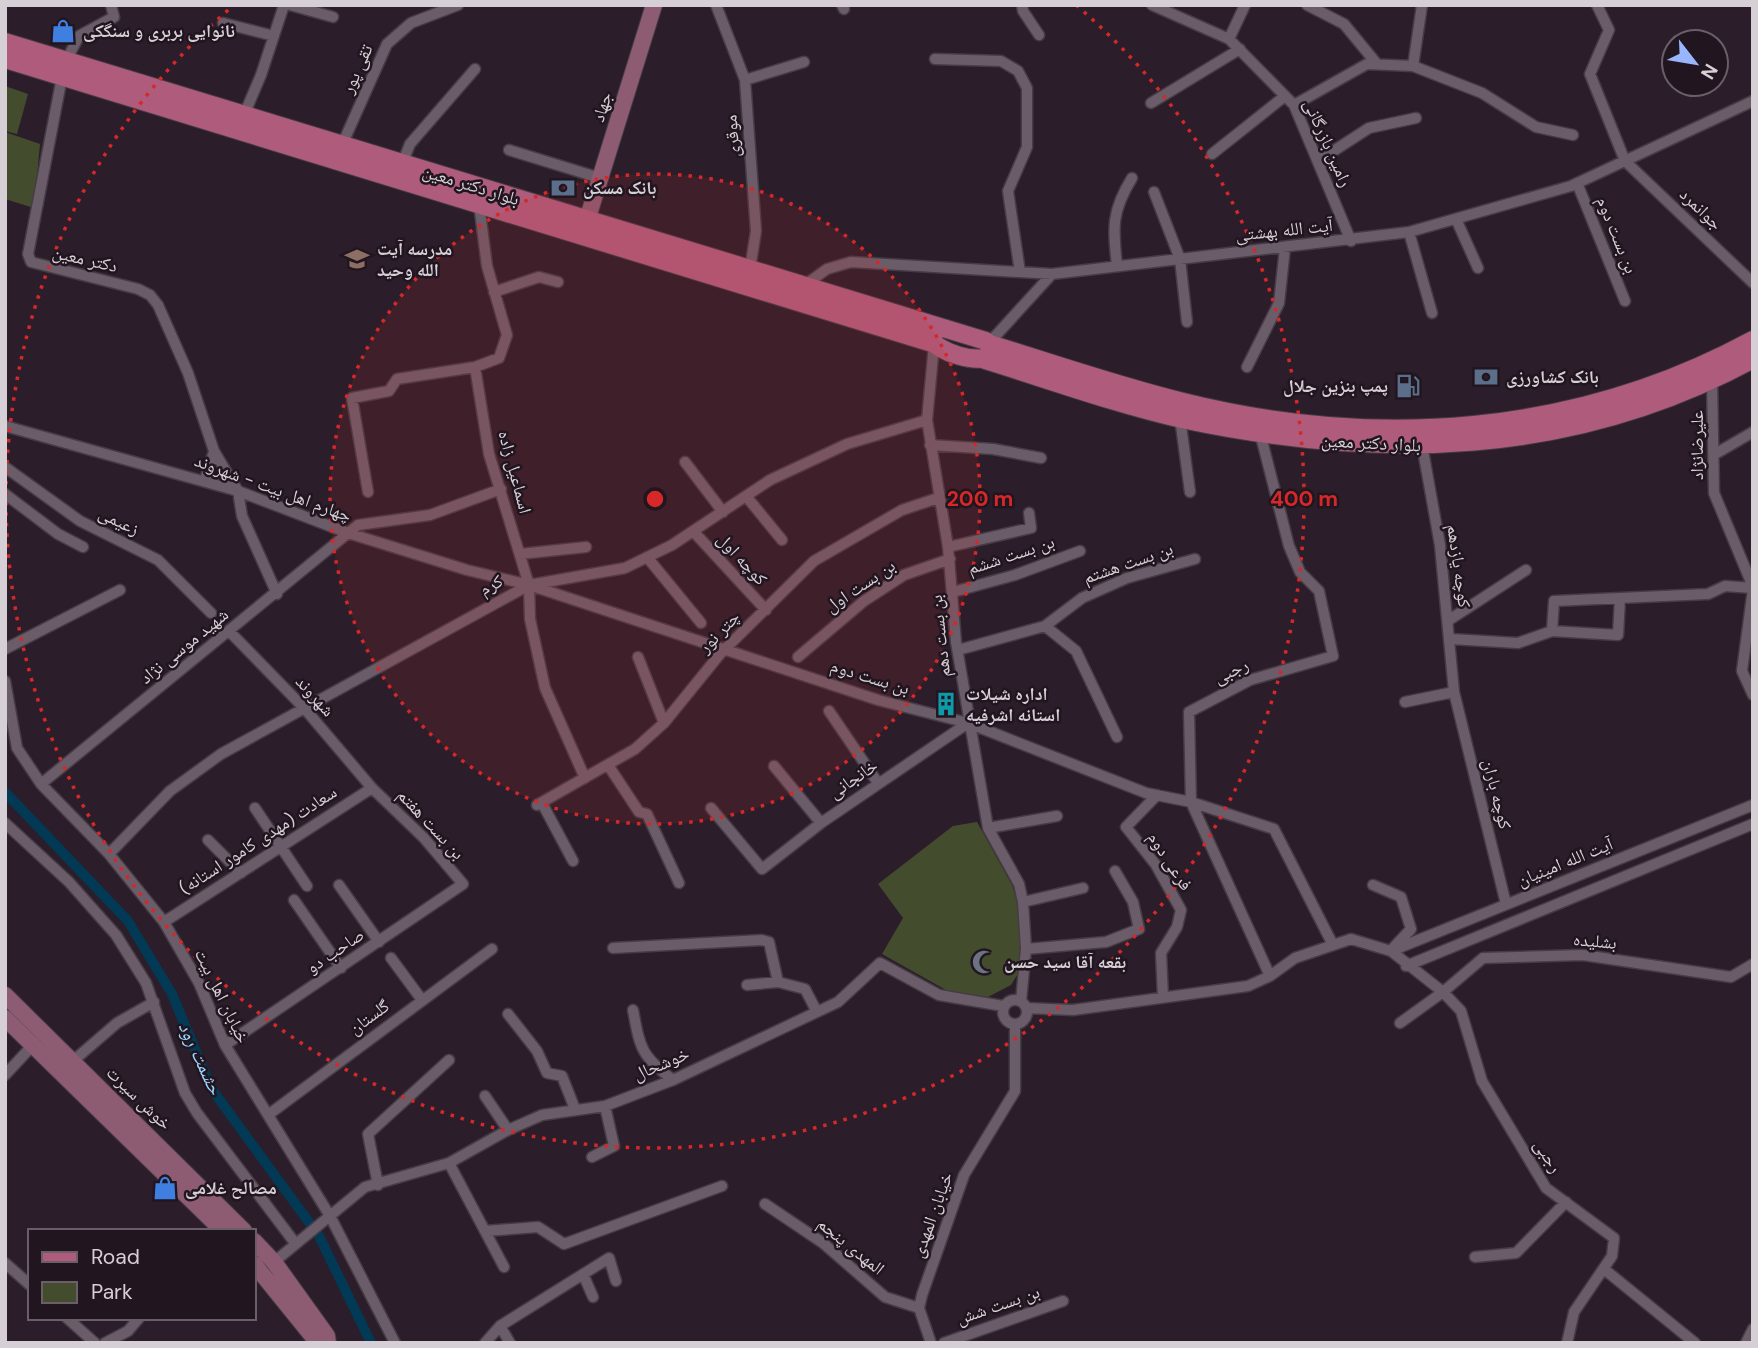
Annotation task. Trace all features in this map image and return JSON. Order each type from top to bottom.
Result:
[{"type":"main road","name":"جهاد","points":[[584,228],[654,5]]},
{"type":"main road","name":"بلوار دکتر معین","points":[[5,42],[64,69],[479,204],[750,269],[935,339]]},
{"type":"main road","name":"بلوار دکتر معین","points":[[5,59],[64,69],[244,115],[402,164],[584,228],[935,339]]},
{"type":"main road","points":[[935,339],[984,351]]},
{"type":"main road","name":"بلوار دکتر معین","points":[[984,351],[1184,402],[1348,428],[1428,429],[1488,424],[1577,410],[1649,387],[1753,340]]},
{"type":"main road","name":"بلوار دکتر معین","points":[[984,351],[1180,418],[1260,433],[1347,444],[1422,445],[1490,440],[1581,426],[1669,397],[1753,359]]},
{"type":"main road","name":"خوش سیرت","points":[[5,995],[242,1229]]},
{"type":"main road","name":"خوش سیرت","points":[[5,1018],[219,1229]]},
{"type":"main road","points":[[256,1243],[274,1262],[327,1336],[328,1343]]},
{"type":"main road","points":[[256,1266],[318,1343]]},
{"type":"street","points":[[64,69],[79,36],[114,17],[111,5]]},
{"type":"street","points":[[244,115],[284,5]]},
{"type":"street","points":[[290,5],[333,17]]},
{"type":"street","name":"موقری","points":[[716,5],[746,79],[755,230],[750,269]]},
{"type":"street","points":[[1022,5],[1039,35]]},
{"type":"street","name":"رامین بازرگانی","points":[[1152,5],[1229,39],[1294,105],[1351,241]]},
{"type":"street","points":[[1229,39],[1245,5]]},
{"type":"street","points":[[1307,5],[1320,8],[1344,24],[1377,64]]},
{"type":"street","points":[[1413,66],[1422,5]]},
{"type":"street","points":[[1597,5],[1609,30],[1590,74],[1625,161]]},
{"type":"street","name":"تقی پور","points":[[342,145],[387,44],[411,23],[454,6]]},
{"type":"street","points":[[223,23],[274,36]]},
{"type":"street","points":[[1151,103],[1240,49]]},
{"type":"street","points":[[935,59],[1001,61],[1018,71],[1027,88],[1027,147],[1008,191],[1020,272]]},
{"type":"street","points":[[746,79],[804,62]]},
{"type":"street","points":[[1294,105],[1367,64],[1413,66],[1482,93],[1536,127],[1573,135]]},
{"type":"street","name":"دکتر معین","points":[[64,69],[37,201],[28,254],[31,262],[138,289],[150,295],[158,305],[188,373],[214,451],[238,491]]},
{"type":"street","points":[[402,164],[410,144],[475,69]]},
{"type":"street","points":[[1212,154],[1285,96]]},
{"type":"street","name":"آیت الله بهشتی","points":[[802,287],[827,269],[851,262],[1052,274],[1351,241],[1409,232],[1577,183],[1753,101]]},
{"type":"street","points":[[1318,161],[1369,128],[1416,118]]},
{"type":"street","points":[[509,150],[600,178]]},
{"type":"street","name":"جوانمرد","points":[[1625,161],[1753,283]]},
{"type":"street","points":[[1117,266],[1112,228],[1117,203],[1132,178]]},
{"type":"street","name":"بن بست دوم","points":[[1577,183],[1625,301]]},
{"type":"street","points":[[1154,192],[1180,261],[1186,322]]},
{"type":"street","points":[[368,492],[352,398],[389,391],[397,379],[475,367],[499,358],[507,335],[487,266],[479,204]]},
{"type":"street","points":[[1456,219],[1478,268]]},
{"type":"street","points":[[1409,232],[1432,313]]},
{"type":"street","points":[[1247,367],[1279,303],[1285,248]]},
{"type":"street","points":[[929,384],[938,361],[984,351],[1052,274]]},
{"type":"street","points":[[495,292],[539,277],[558,282]]},
{"type":"street","name":"بن بست دهم","points":[[935,339],[927,420],[930,444],[950,559],[968,723],[988,828],[1018,884],[1023,902],[1026,949],[1023,1005]]},
{"type":"street","name":"اسماعیل زاده","points":[[475,367],[489,454],[529,585],[530,618],[545,688],[585,778]]},
{"type":"street","name":"علیرضانژاد","points":[[1713,379],[1714,493],[1753,588]]},
{"type":"street","points":[[1180,418],[1191,492]]},
{"type":"street","name":"کرم","points":[[109,854],[170,791],[221,754],[529,585],[625,568],[693,531],[770,480],[847,444],[927,420]]},
{"type":"street","name":"چهارم اهل بیت - شهروند","points":[[5,426],[205,480],[348,533],[467,570],[529,585]]},
{"type":"street","points":[[1715,454],[1753,432]]},
{"type":"street","name":"رجبی","points":[[1260,433],[1289,545],[1300,572],[1319,591],[1333,656],[1250,680],[1189,712],[1191,802],[1270,976]]},
{"type":"street","points":[[930,444],[993,449],[1041,458]]},
{"type":"street","name":"کوچه یازدهم","points":[[1422,445],[1440,545],[1454,692]]},
{"type":"street","points":[[205,480],[214,451]]},
{"type":"street","points":[[685,462],[723,512]]},
{"type":"street","name":"زعیمی","points":[[5,467],[80,522],[158,560],[211,613]]},
{"type":"street","points":[[348,533],[358,525],[430,515],[500,489]]},
{"type":"street","points":[[238,491],[242,516],[276,594]]},
{"type":"street","points":[[5,494],[58,534],[83,547]]},
{"type":"street","points":[[746,496],[782,540]]},
{"type":"street","name":"چتر نور","points":[[573,861],[539,804],[635,749],[664,723],[726,648],[814,561],[902,510],[938,498]]},
{"type":"street","points":[[948,547],[1031,528],[1029,513]]},
{"type":"street","name":"کوچه اول","points":[[693,531],[766,610]]},
{"type":"street","name":"شهید موسی نژاد","points":[[41,784],[348,533]]},
{"type":"street","points":[[520,554],[586,547]]},
{"type":"street","name":"بن بست ششم","points":[[953,592],[1015,575],[1080,551]]},
{"type":"street","points":[[647,557],[701,623]]},
{"type":"street","name":"بن بست اول","points":[[798,657],[874,594],[904,575],[950,559]]},
{"type":"street","name":"بن بست هشتم","points":[[958,650],[1045,626],[1082,598],[1127,578],[1195,559]]},
{"type":"street","points":[[1449,620],[1526,570]]},
{"type":"street","name":"بن بست دوم","points":[[529,585],[878,700],[968,723],[1157,795],[1191,802],[1274,829],[1333,945]]},
{"type":"street","points":[[1552,631],[1554,601],[1708,594],[1725,586],[1753,588],[1747,671],[1753,695]]},
{"type":"street","points":[[5,649],[120,590]]},
{"type":"street","points":[[1451,639],[1518,643],[1552,631],[1618,635],[1620,599]]},
{"type":"street","points":[[1045,626],[1076,651],[1117,737]]},
{"type":"street","name":"شهروند","points":[[230,632],[305,709],[372,788]]},
{"type":"street","points":[[638,657],[664,723]]},
{"type":"street","name":"خیابان اهل بیت","points":[[5,681],[17,748],[41,784],[109,854],[164,922],[199,983],[225,1045],[327,1218],[395,1343]]},
{"type":"street","points":[[1405,702],[1454,692]]},
{"type":"street","name":"کوچه باران","points":[[1454,692],[1506,904]]},
{"type":"street","points":[[829,711],[878,783]]},
{"type":"street","name":"خانجانی","points":[[711,808],[762,869],[821,823],[968,723]]},
{"type":"street","points":[[608,765],[639,813],[647,814],[679,883]]},
{"type":"street","points":[[774,766],[821,823]]},
{"type":"street","name":"سعادت (مهدی کامور استانه)","points":[[164,922],[372,788]]},
{"type":"street","name":"بن بست هفتم","points":[[372,788],[424,838],[463,884]]},
{"type":"street","name":"فرعی دوم","points":[[1157,795],[1126,827],[1156,865],[1181,910],[1177,927],[1161,953],[1163,997]]},
{"type":"street","name":"آیت الله امینیان","points":[[1391,951],[1753,806]]},
{"type":"street","points":[[255,808],[307,886]]},
{"type":"street","points":[[988,828],[1057,816]]},
{"type":"street","points":[[5,823],[69,882],[116,935],[154,1002],[181,1081],[197,1113],[296,1241]]},
{"type":"street","name":"آیت الله امینیان","points":[[1406,966],[1753,824]]},
{"type":"street","points":[[208,840],[241,873]]},
{"type":"street","points":[[1026,949],[1106,942],[1139,929],[1133,902],[1115,871]]},
{"type":"street","name":"صاحب دو","points":[[225,1045],[463,884]]},
{"type":"street","points":[[1374,884],[1401,897],[1411,929],[1391,951]]},
{"type":"street","points":[[339,885],[379,942]]},
{"type":"street","points":[[1023,902],[1083,888]]},
{"type":"street","points":[[294,900],[341,968]]},
{"type":"street","name":"رجبی","points":[[1023,1005],[1073,1010],[1248,986],[1270,976],[1295,958],[1351,939],[1391,951],[1406,966],[1443,992],[1461,1011],[1482,1081],[1546,1188],[1614,1238],[1612,1256],[1574,1312],[1568,1342]]},
{"type":"street","points":[[613,948],[762,940],[769,942],[778,982]]},
{"type":"street","name":"گلستان","points":[[268,1115],[492,949]]},
{"type":"street","name":"بشلیده","points":[[1400,1023],[1443,992],[1482,958],[1584,955],[1731,977],[1753,964]]},
{"type":"street","points":[[391,958],[422,1000]]},
{"type":"street","name":"خوشحال","points":[[274,1262],[296,1241],[365,1187],[449,1163],[508,1130],[542,1115],[605,1106],[673,1080],[838,1002],[880,964],[939,995],[1003,1006]]},
{"type":"street","points":[[747,985],[778,982],[805,989],[817,1012]]},
{"type":"street","points":[[1011,1000],[1023,1005],[1024,1020],[1015,1025],[1004,1020],[1003,1006],[1011,1000]]},
{"type":"street","points":[[73,1061],[117,1023],[154,1002]]},
{"type":"street","points":[[633,1010],[643,1052],[650,1063],[673,1080]]},
{"type":"street","points":[[508,1014],[537,1051],[547,1073],[562,1076],[575,1109]]},
{"type":"street","name":"خيابان المهدی","points":[[919,1308],[964,1175],[1016,1091],[1015,1025]]},
{"type":"street","points":[[5,1075],[33,1045]]},
{"type":"street","points":[[378,1185],[368,1133],[449,1060]]},
{"type":"street","points":[[485,1096],[508,1130]]},
{"type":"street","points":[[592,1157],[614,1146],[605,1106]]},
{"type":"street","points":[[449,1163],[504,1267]]},
{"type":"street","points":[[485,1231],[538,1227],[565,1244],[722,1185]]},
{"type":"street","points":[[1475,1257],[1516,1253],[1566,1202]]},
{"type":"street","name":"المهدی پنجم","points":[[765,1204],[823,1243],[886,1297],[919,1308]]},
{"type":"street","points":[[485,1343],[500,1326],[609,1258],[616,1281]]},
{"type":"street","points":[[5,1263],[28,1283]]},
{"type":"street","points":[[1604,1269],[1695,1343]]},
{"type":"street","points":[[583,1274],[593,1297]]},
{"type":"street","name":"بن بست شش","points":[[944,1343],[1063,1301]]},
{"type":"street","points":[[919,1308],[931,1343]]},
{"type":"street","points":[[69,1320],[95,1343]]},
{"type":"street","points":[[105,1343],[121,1339],[137,1320]]},
{"type":"street","points":[[500,1326],[510,1343]]},
{"type":"street","points":[[1746,1343],[1753,1329]]},
{"type":"green space","points":[[5,86],[28,94],[17,134],[5,131]]},
{"type":"green space","points":[[5,132],[40,144],[34,208],[5,199]]},
{"type":"green space","points":[[977,822],[1012,885],[1022,915],[1021,969],[1011,985],[986,998],[964,996],[946,990],[882,954],[903,918],[878,884],[953,826]]},
{"type":"waterway","name":"حشمت رود","points":[[5,792],[128,921],[172,994],[211,1088],[319,1236],[371,1343]]},
{"type":"place","name":"نانوایی بربری و سنگکی","points":[[63,31]]},
{"type":"place","name":"بانک مسکن","points":[[563,188]]},
{"type":"place","name":"مدرسه آیت الله وحید","points":[[357,259]]},
{"type":"place","name":"بانک کشاورزی","points":[[1486,377]]},
{"type":"place","name":"پمپ بنزین جلال","points":[[1408,386]]},
{"type":"place","name":"اداره شیلات استانه اشرفیه","points":[[946,704]]},
{"type":"place","name":"بقعه آقا سید حسن","points":[[984,962]]},
{"type":"place","name":"مصالح غلامی","points":[[165,1188]]}]
